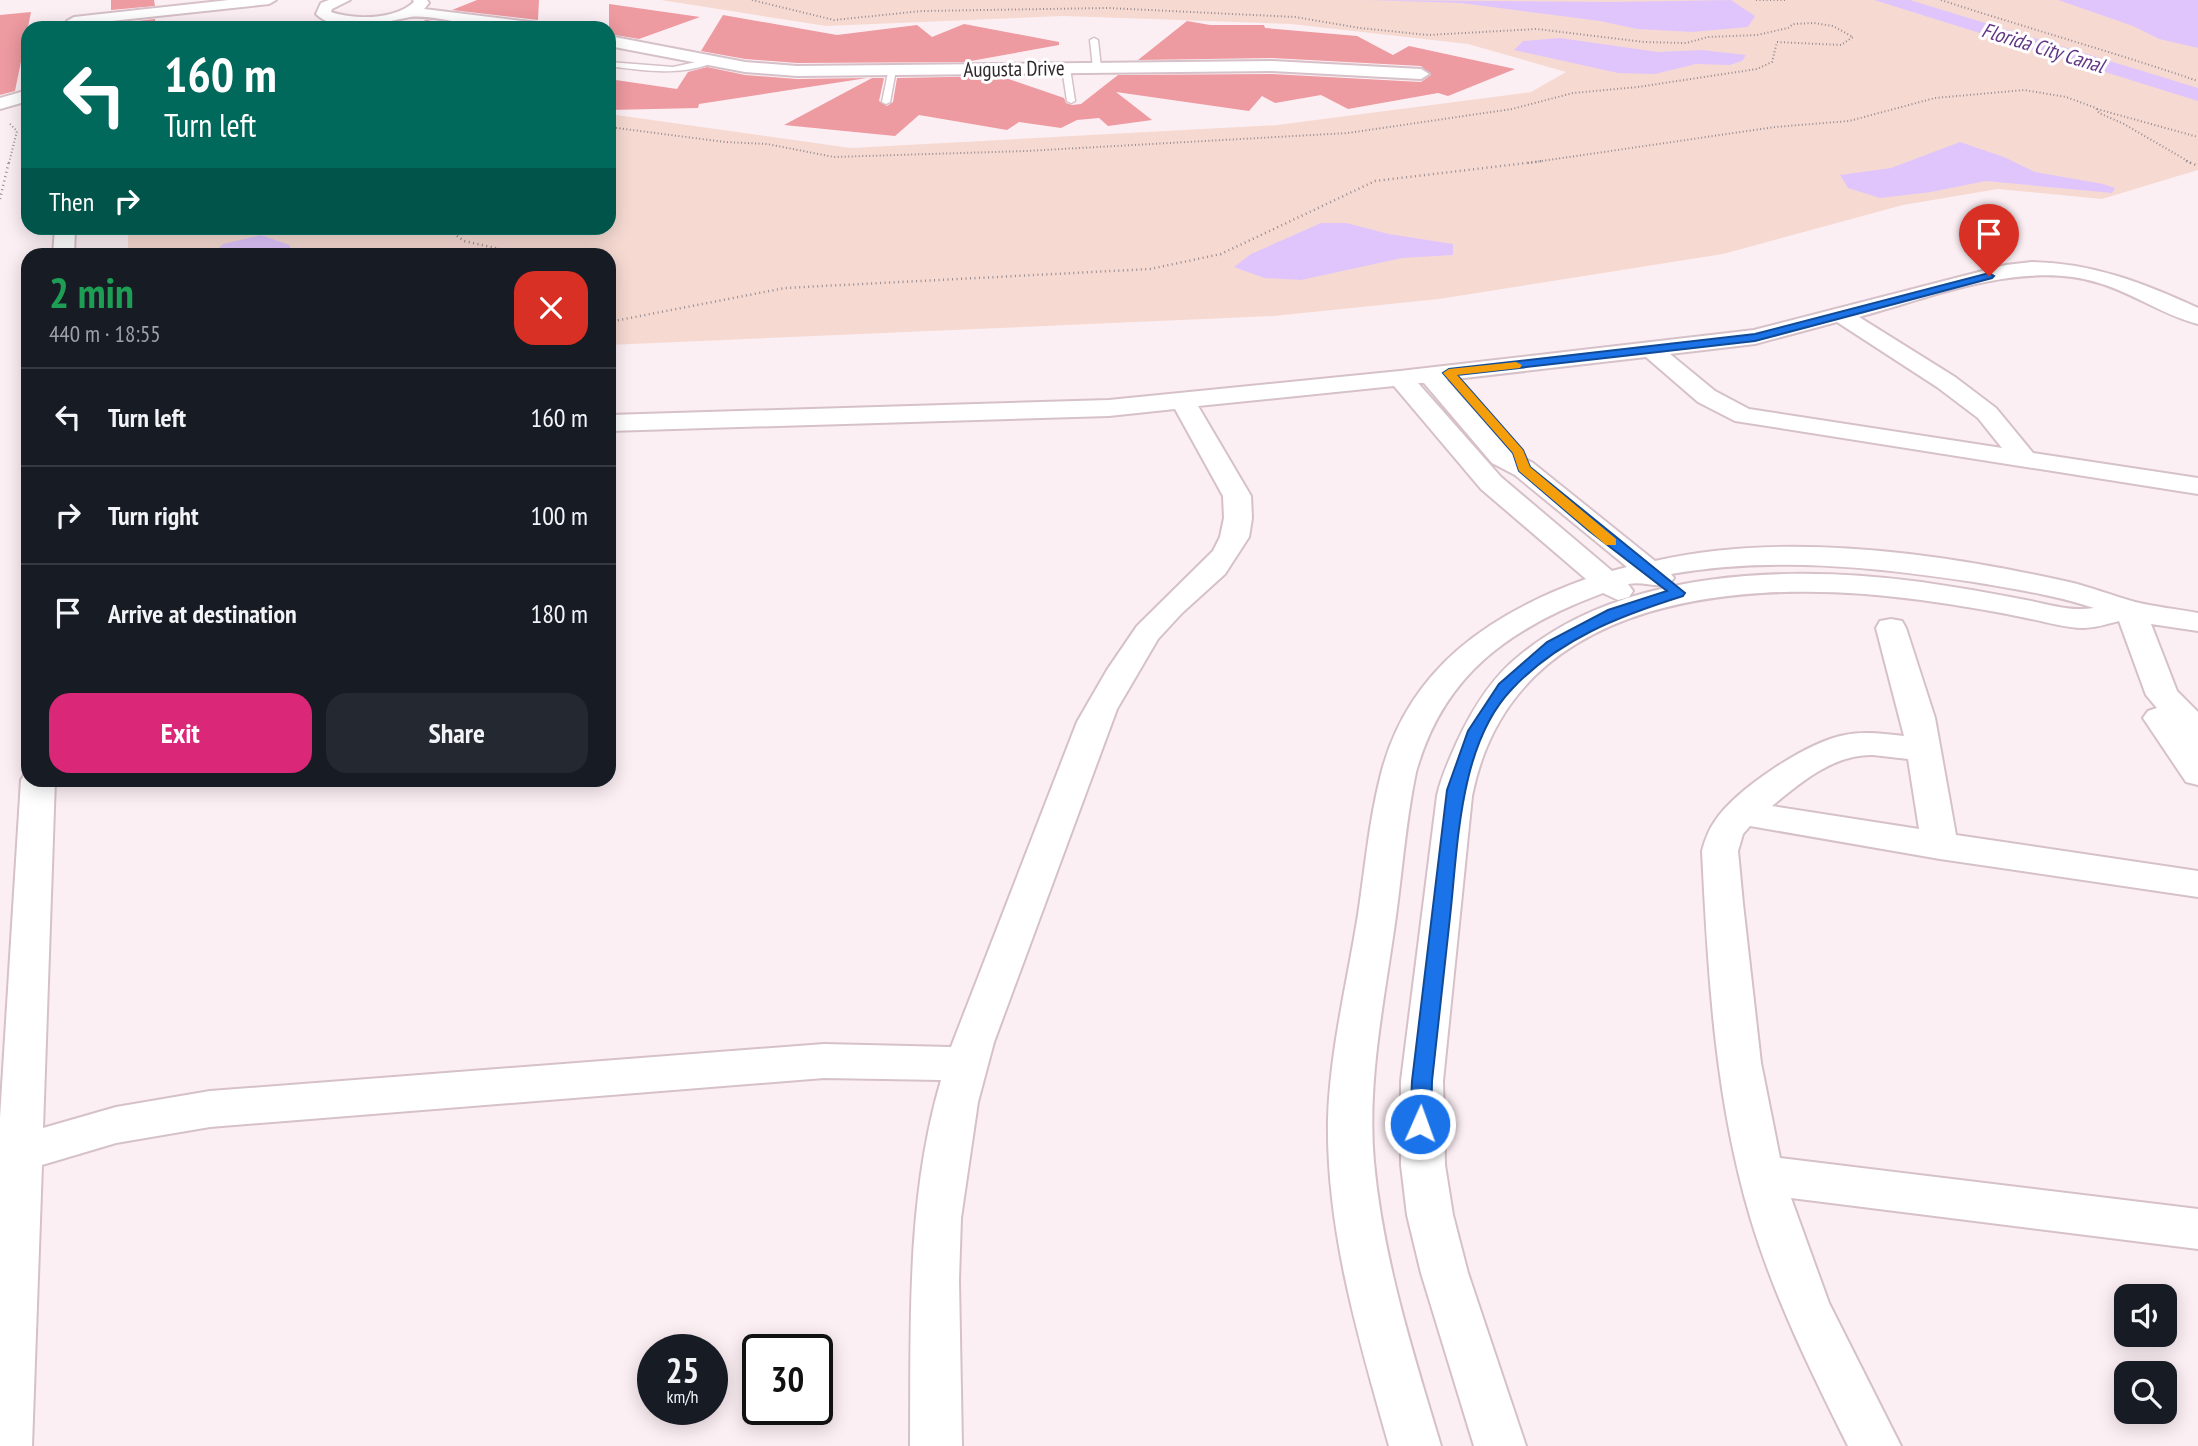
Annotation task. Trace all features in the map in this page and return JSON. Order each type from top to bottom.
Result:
[{"type":"street","points":[[74,20],[222,2],[269,0]]},
{"type":"street","points":[[315,1],[339,1]]},
{"type":"street","points":[[339,1],[326,6],[323,14],[339,20],[360,20],[415,6],[499,21]]},
{"type":"street","name":"Augusta Drive","points":[[616,43],[710,61],[797,71],[1272,66],[1421,74]]},
{"type":"street","points":[[3,112],[21,100]]},
{"type":"street","points":[[616,423],[1109,408],[1439,374],[1755,337],[2006,271],[2035,267],[2074,270],[2111,278],[2198,317]]},
{"type":"street","points":[[1842,316],[1978,405],[2000,425],[2025,460]]},
{"type":"street","points":[[1652,350],[1708,400],[1744,416],[2198,486]]},
{"type":"street","points":[[1439,374],[1502,457],[1524,469],[1678,593]]},
{"type":"street","points":[[1400,378],[1491,483],[1636,605]]},
{"type":"street","points":[[936,1446],[935,1293],[938,1218],[956,1102],[972,1042],[1094,722],[1113,685],[1157,622],[1226,556],[1233,544],[1239,521],[1237,496],[1183,401]]},
{"type":"street","points":[[1415,1446],[1358,1225],[1350,1119],[1354,1063],[1401,766],[1414,729],[1426,708],[1460,664],[1481,644],[1526,613],[1604,580],[1646,568],[1743,558],[1863,560],[1933,568],[2065,590],[2130,610],[2197,625]]},
{"type":"street","points":[[1500,1446],[1444,1269],[1430,1214],[1422,1165],[1422,1081],[1455,790],[1476,731],[1494,700],[1516,675],[1566,636],[1636,605],[1678,593],[1758,582],[1822,582],[1934,593],[2083,619],[2130,610]]},
{"type":"street","points":[[2130,610],[2162,695],[2184,716],[2198,738]]},
{"type":"street","points":[[1891,628],[1915,708],[1940,846]]},
{"type":"street","points":[[2162,695],[2158,712],[2168,732],[2198,774]]},
{"type":"street","points":[[1875,1446],[1814,1324],[1791,1270],[1763,1175],[1744,1087],[1733,1016],[1720,851],[1725,834],[1743,813],[1825,752],[1842,746],[1862,744],[1924,750]]},
{"type":"street","points":[[6,1446],[38,787]]},
{"type":"street","points":[[1743,813],[1940,846],[2198,884]]},
{"type":"street","points":[[20,1153],[116,1125],[210,1109],[824,1061],[918,1061],[967,1065]]},
{"type":"street","points":[[1763,1175],[2198,1229]]},
{"type":"lane","points":[[1094,40],[1097,68]]},
{"type":"lane","points":[[616,65],[660,71],[699,66],[710,61]]},
{"type":"lane","points":[[1066,68],[1071,101]]},
{"type":"lane","points":[[886,102],[892,70]]},
{"type":"path","points":[[1756,0],[1787,0]]},
{"type":"path","points":[[1941,0],[2039,32],[2099,47],[2198,81]]},
{"type":"path","points":[[616,322],[785,288],[1150,269],[1189,263],[1221,254],[1375,181],[1603,154],[1775,127],[1849,121],[1935,98],[2024,90],[2066,97],[2198,136]]},
{"type":"path","points":[[2096,108],[2179,158],[2198,166]]},
{"type":"path","points":[[0,199],[17,131],[3,112]]},
{"type":"path","points":[[456,235],[464,241],[495,248]]},
{"type":"shaded area","points":[[661,0],[2198,0],[2198,170],[2102,199],[1998,189],[1903,205],[1723,254],[1439,299],[1274,316],[616,345],[616,248],[128,248],[128,235],[616,235],[616,115],[851,148],[1277,125],[1531,92],[1566,72],[1468,44],[1291,24],[1063,16],[826,26]]},
{"type":"water","points":[[1366,0],[1731,0],[1755,16],[1748,27],[1692,32],[1637,29],[1600,21],[1461,3]]},
{"type":"water","name":"Florida City Canal","points":[[1874,0],[1910,0],[2198,88],[2198,101]]},
{"type":"water","points":[[2058,0],[2198,0],[2198,48],[2159,39],[2133,26]]},
{"type":"water","points":[[1560,38],[1658,52],[1702,50],[1746,55],[1742,61],[1730,65],[1696,64],[1655,74],[1618,73],[1514,50],[1523,41]]},
{"type":"water","points":[[1960,142],[2004,157],[2035,172],[2115,188],[2112,193],[1986,181],[1931,192],[1880,198],[1848,188],[1840,175],[1891,168]]},
{"type":"water","points":[[1321,223],[1346,223],[1389,234],[1453,244],[1453,255],[1402,258],[1301,280],[1264,278],[1234,267],[1251,254]]},
{"type":"water","points":[[261,235],[291,248],[219,248],[223,244]]},
{"type":"building","points":[[111,0],[154,0],[155,6],[111,10]]},
{"type":"building","points":[[477,0],[539,0],[538,20],[452,10]]},
{"type":"building","points":[[609,4],[700,17],[639,39],[616,35],[616,21],[609,21]]},
{"type":"building","points":[[31,12],[29,21],[21,21],[21,61],[15,91],[0,95],[0,15]]},
{"type":"building","points":[[723,15],[837,35],[917,25],[932,37],[964,24],[1059,42],[1059,45],[965,62],[797,63],[745,59],[701,51]]},
{"type":"building","points":[[1187,21],[1210,25],[1264,25],[1265,28],[1357,36],[1393,55],[1409,46],[1515,69],[1448,96],[1438,93],[1348,109],[1321,95],[1275,103],[1262,96],[1249,111],[1116,92],[1152,120],[1108,126],[1099,118],[1077,120],[1061,128],[1019,122],[1007,130],[919,115],[895,136],[784,125],[872,78],[884,78],[879,101],[887,106],[893,102],[897,78],[1000,76],[1064,98],[1066,103],[1072,105],[1081,104],[1118,75],[1272,74],[1421,82],[1431,75],[1421,66],[1272,58],[1138,60]]},
{"type":"building","points":[[707,67],[745,75],[797,79],[867,78],[699,104],[698,108],[616,110],[616,80],[677,89],[688,72]]},
{"type":"slow traffic","points":[[1516,365],[1449,373],[1519,453],[1524,469],[1611,542]]},
{"type":"route","points":[[1420,1124],[1422,1081],[1452,811],[1461,769],[1476,731],[1504,687],[1552,645],[1614,613],[1678,593],[1592,527],[1524,469],[1519,453],[1449,373],[1772,334],[1989,276]]}]
